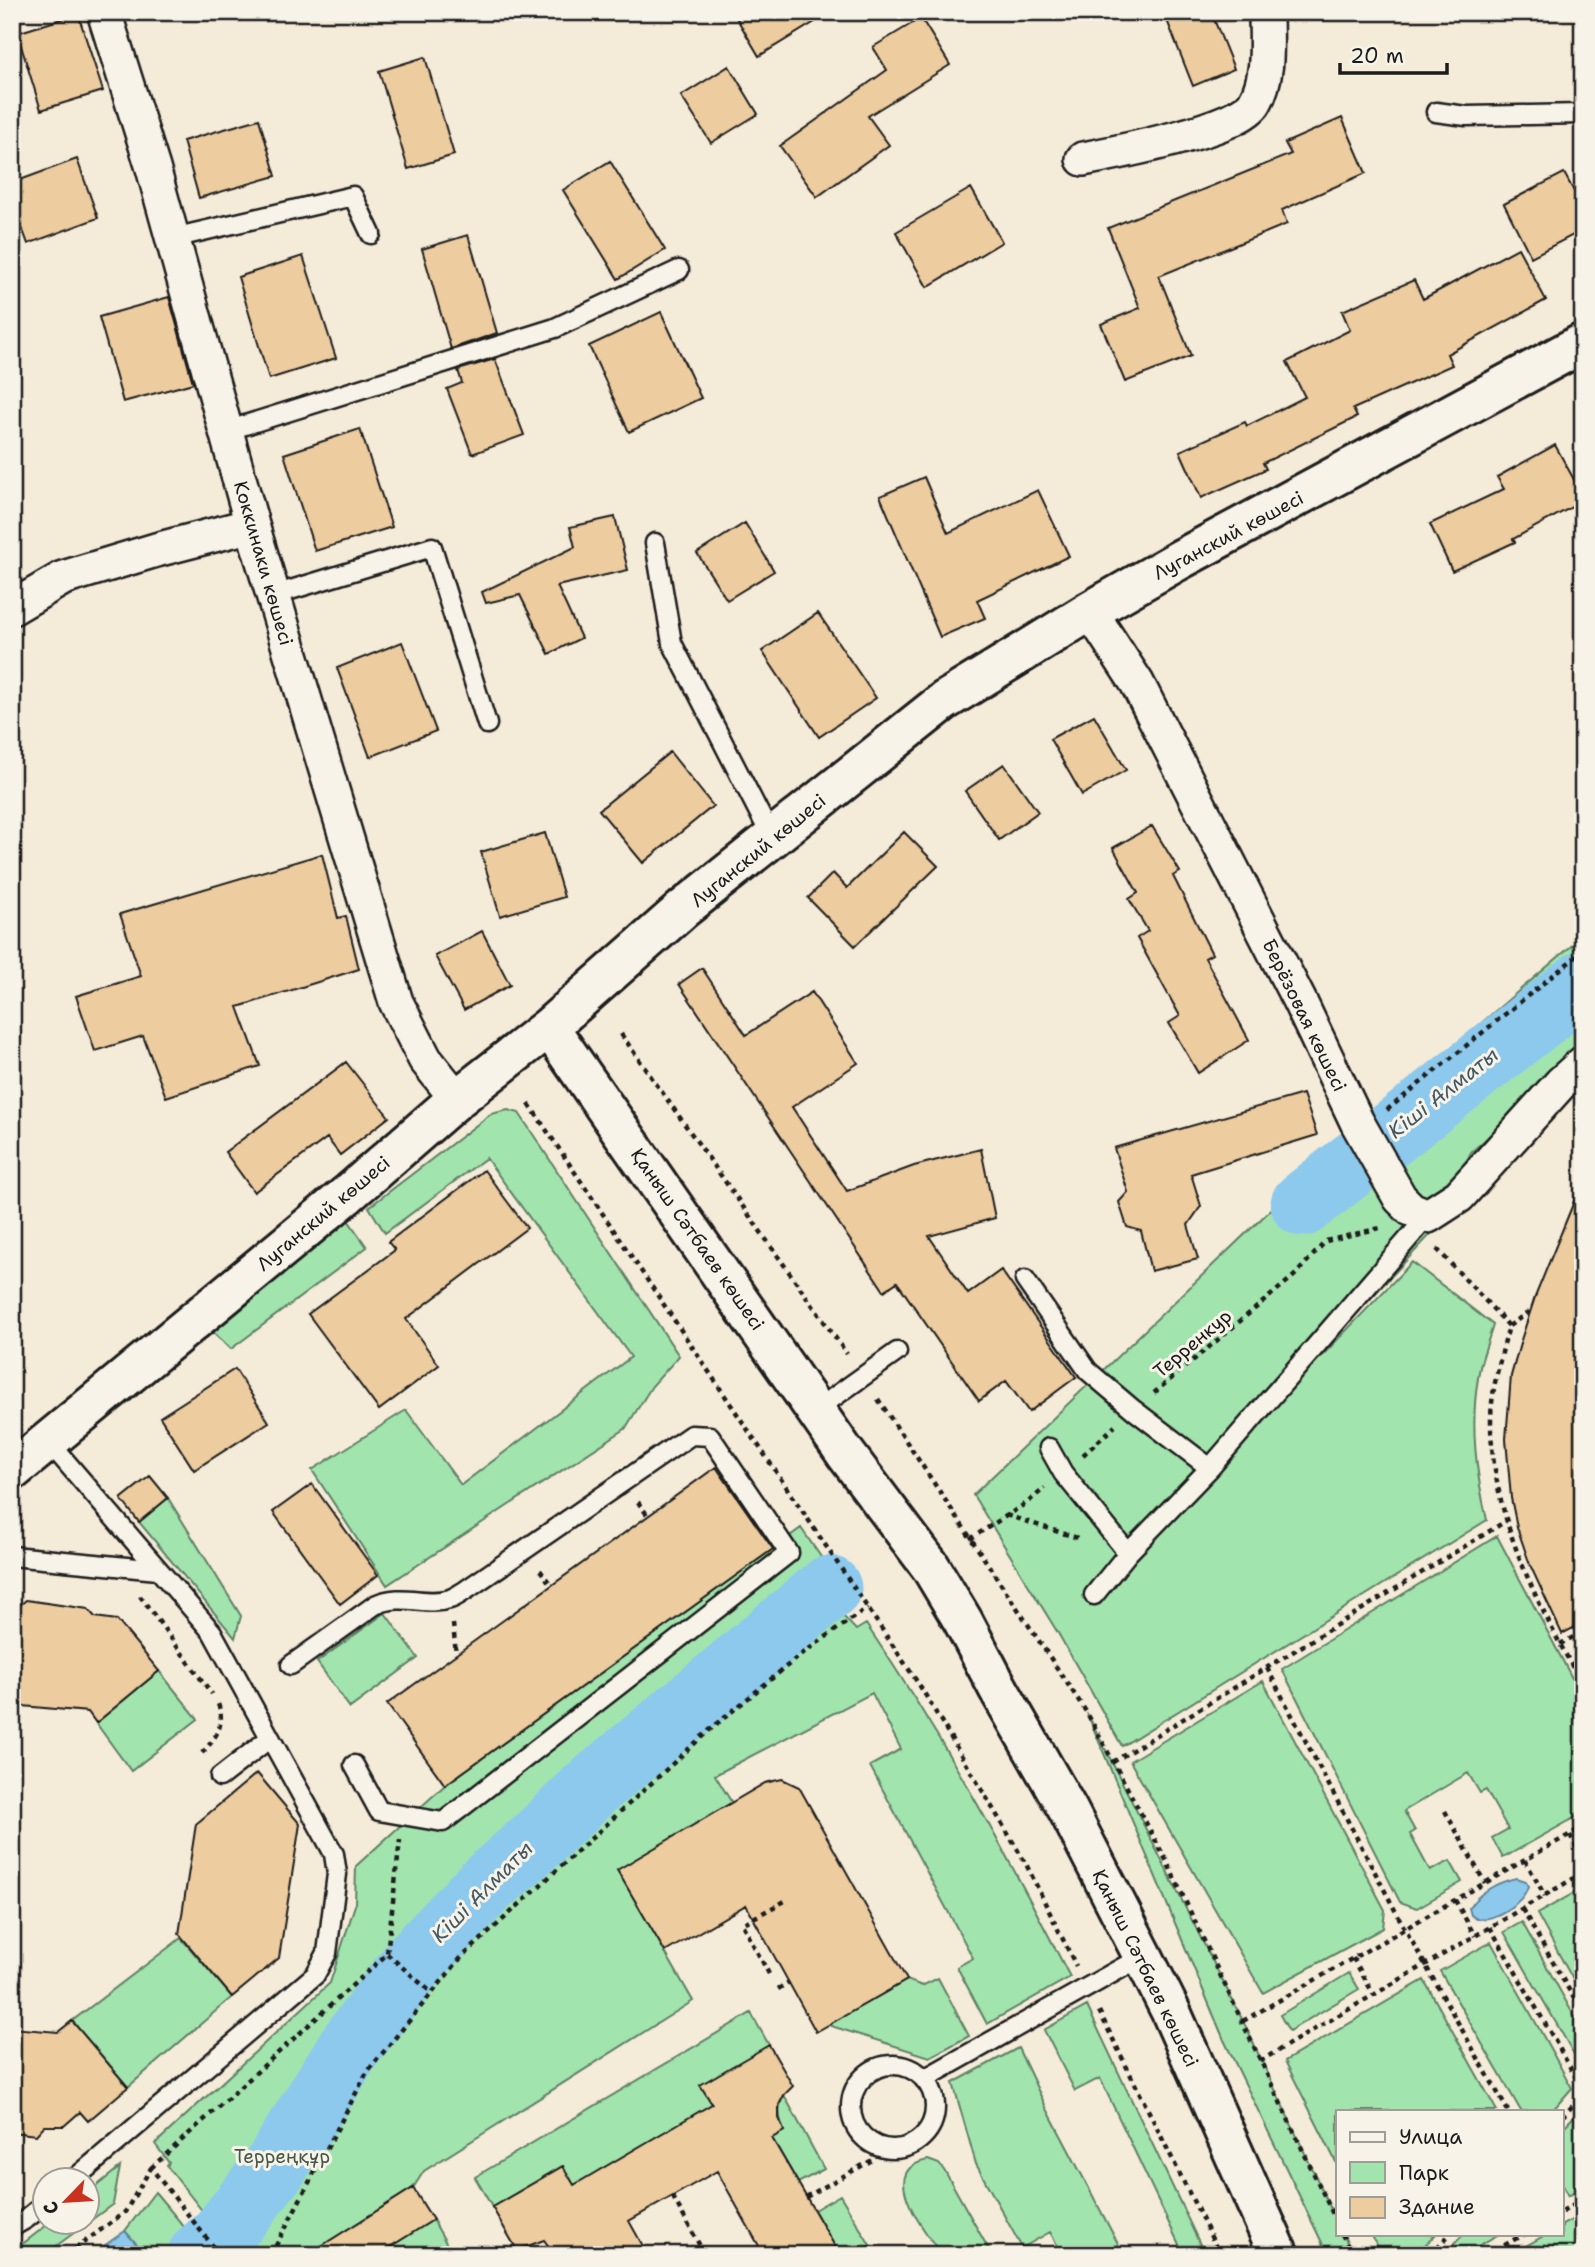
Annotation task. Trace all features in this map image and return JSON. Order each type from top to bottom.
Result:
[{"type":"street","name":"Коккинаки көшесі","points":[[104,12],[173,239],[252,525],[396,1002],[425,1059],[457,1099]]},
{"type":"street","points":[[1083,159],[1149,146],[1225,122],[1254,105],[1266,73],[1266,12]]},
{"type":"street","name":"Луганский көшесі","points":[[12,1471],[348,1194],[457,1099],[550,1027],[683,909],[944,701],[1090,611],[1181,559],[1583,343]]},
{"type":"street","points":[[12,608],[63,578],[252,525]]},
{"type":"street","name":"Берёзовая көшесі","points":[[1090,611],[1143,695],[1300,1002],[1357,1122],[1400,1198],[1422,1222]]},
{"type":"street","name":"Қаныш Сәтбаев көшесі","points":[[550,1027],[845,1452],[916,1575],[998,1688],[1068,1810],[1143,1956],[1279,2255]]},
{"type":"street","points":[[1422,1222],[1459,1196],[1561,1083],[1583,1063]]},
{"type":"lane","points":[[1436,112],[1466,116],[1583,114]]},
{"type":"lane","points":[[173,239],[353,196],[371,234]]},
{"type":"lane","points":[[226,431],[555,328],[679,270]]},
{"type":"lane","points":[[655,543],[672,643],[772,838]]},
{"type":"lane","points":[[274,595],[432,547],[486,724]]},
{"type":"lane","points":[[1094,1595],[1128,1553],[1210,1468],[1422,1222]]},
{"type":"lane","points":[[1025,1280],[1088,1371],[1210,1468]]},
{"type":"lane","points":[[816,1410],[897,1352]]},
{"type":"lane","points":[[291,1665],[375,1605],[387,1600],[450,1599],[691,1435],[710,1436],[789,1553],[443,1822],[379,1811],[354,1765]]},
{"type":"lane","points":[[48,1441],[212,1632],[334,1854],[337,1874],[327,1953],[315,1975],[88,2166]]},
{"type":"lane","points":[[1049,1448],[1063,1473],[1128,1553]]},
{"type":"lane","points":[[12,1556],[158,1570]]},
{"type":"lane","points":[[220,1777],[270,1738]]},
{"type":"lane","points":[[924,2079],[1143,1956]]},
{"type":"lane","points":[[897,2065],[910,2068],[924,2079],[930,2086],[934,2099],[934,2114],[930,2127],[921,2139],[895,2149],[868,2141],[852,2118],[853,2091],[860,2080],[883,2066],[897,2065]]},
{"type":"lane","points":[[12,2227],[32,2214]]},
{"type":"path","points":[[1357,1122],[1389,1110],[1583,951]]},
{"type":"path","points":[[621,1034],[863,1377],[1087,1713],[1166,1860],[1336,2221]]},
{"type":"path","points":[[529,1104],[920,1686],[1026,1864],[1220,2255]]},
{"type":"path","points":[[1422,1222],[1508,1326]]},
{"type":"path","name":"Терренкур","points":[[970,1539],[1028,1502],[1063,1473],[1294,1276],[1326,1241],[1422,1222]]},
{"type":"path","points":[[1531,1310],[1508,1326],[1494,1382],[1491,1420],[1499,1497],[1531,1587],[1583,1686]]},
{"type":"path","points":[[1113,1762],[1506,1521]]},
{"type":"path","points":[[118,1565],[220,1708],[222,1725],[215,1739],[202,1753]]},
{"type":"path","points":[[271,2255],[367,2072],[460,1959],[706,1733],[799,1656],[867,1608]]},
{"type":"path","points":[[1547,1619],[1553,1616]]},
{"type":"path","points":[[1560,1644],[1583,1632]]},
{"type":"path","points":[[1267,1668],[1405,1929],[1507,2110]]},
{"type":"path","points":[[1445,1811],[1485,1883]]},
{"type":"path","points":[[67,2255],[125,2212],[151,2168],[387,1954],[403,1816]]},
{"type":"path","points":[[1243,2021],[1583,1827]]},
{"type":"path","points":[[1570,1835],[1583,1859]]},
{"type":"path","points":[[1525,1860],[1545,1896]]},
{"type":"path","points":[[1260,2061],[1583,1873]]},
{"type":"path","points":[[1455,1900],[1475,1936]]},
{"type":"path","points":[[769,1974],[743,1924],[785,1901]]},
{"type":"path","points":[[1522,1909],[1583,2014]]},
{"type":"path","points":[[1490,1927],[1583,2092],[1564,2115]]},
{"type":"path","points":[[387,1954],[432,1993]]},
{"type":"path","points":[[1353,1958],[1374,1995]]},
{"type":"path","points":[[778,1989],[789,1982]]},
{"type":"path","points":[[806,2197],[874,2159]]},
{"type":"path","points":[[151,2168],[220,2255]]},
{"type":"path","points":[[673,2197],[705,2255]]},
{"type":"path","points":[[1564,2209],[1583,2200]]},
{"type":"path","points":[[1343,2236],[1352,2255]]},
{"type":"path","points":[[1430,2255],[1448,2236]]},
{"type":"path","points":[[1487,2255],[1520,2236]]},
{"type":"green space","points":[[1583,936],[1583,1053],[1471,1152],[1431,1234],[1128,1558],[1412,1262],[1493,1325],[1479,1371],[1474,1414],[1477,1467],[1487,1520],[1122,1746],[1058,1633],[973,1495],[1334,1149]]},
{"type":"green space","points":[[508,1110],[519,1113],[679,1356],[652,1386],[625,1429],[387,1585],[312,1470],[406,1410],[461,1485],[631,1357],[486,1158],[385,1233],[369,1207],[491,1114]]},
{"type":"green space","points":[[348,1220],[367,1247],[231,1349],[210,1329]]},
{"type":"green space","points":[[168,1498],[241,1616],[235,1638],[139,1522]]},
{"type":"green space","name":"Терреңқұр","points":[[801,1528],[830,1570],[813,1584],[856,1630],[866,1624],[922,1710],[974,1798],[1070,1977],[987,2024],[957,1967],[973,1958],[870,1766],[901,1749],[872,1693],[715,1775],[732,1803],[618,1870],[693,2001],[424,2171],[413,2188],[342,2233],[338,2255],[237,2255],[167,2166],[169,2163],[155,2144],[330,1983],[355,1905],[356,1866],[445,1785]]},
{"type":"green space","points":[[1497,1536],[1583,1699],[1583,1813],[1503,1858],[1492,1838],[1508,1829],[1486,1790],[1480,1793],[1468,1773],[1404,1811],[1415,1831],[1410,1834],[1430,1871],[1450,1861],[1462,1882],[1417,1908],[1400,1902],[1282,1669]]},
{"type":"green space","points":[[385,1613],[418,1658],[350,1708],[317,1662]]},
{"type":"green space","points":[[159,1671],[198,1719],[131,1771],[96,1723]]},
{"type":"green space","points":[[1263,1681],[1385,1910],[1383,1928],[1263,1993],[1130,1761]]},
{"type":"green space","points":[[1087,1713],[1243,2021],[1336,2220],[1336,2236],[1344,2236],[1353,2255],[1328,2255],[1224,2040]]},
{"type":"green space","points":[[1583,1888],[1583,1998],[1537,1914]]},
{"type":"green space","points":[[1522,1922],[1583,2032],[1583,2070],[1504,1932]]},
{"type":"green space","points":[[181,1938],[232,1997],[128,2087],[72,2021]]},
{"type":"green space","points":[[1491,1942],[1572,2088],[1553,2110],[1520,2110],[1440,1971]]},
{"type":"green space","points":[[1349,1973],[1359,1989],[1289,2031],[1280,2015]]},
{"type":"green space","points":[[938,1978],[969,2036],[930,2057],[828,2025],[907,1980],[922,1986]]},
{"type":"green space","points":[[1424,1980],[1496,2110],[1336,2110],[1336,2162],[1285,2061]]},
{"type":"green space","points":[[1087,2006],[1205,2255],[1184,2255],[1100,2078],[1075,2091],[1044,2030]]},
{"type":"green space","points":[[751,2013],[769,2045],[712,2104],[574,2185],[562,2166],[492,2207],[475,2177]]},
{"type":"green space","points":[[1018,2048],[1124,2255],[1063,2255],[1050,2232],[1022,2248],[976,2164],[953,2083]]},
{"type":"green space","points":[[784,2095],[824,2169],[798,2183],[772,2138],[784,2131],[780,2104]]},
{"type":"green space","points":[[1583,2107],[1583,2187],[1568,2196],[1564,2188],[1564,2127]]},
{"type":"green space","points":[[928,2160],[939,2164],[946,2173],[992,2255],[941,2255],[916,2217],[904,2188],[905,2176],[912,2166]]},
{"type":"green space","points":[[120,2167],[113,2204],[102,2212],[102,2182]]},
{"type":"green space","points":[[155,2192],[191,2235],[167,2255],[146,2255],[125,2231]]},
{"type":"green space","points":[[840,2195],[876,2255],[857,2255],[852,2249],[840,2255],[814,2210]]},
{"type":"green space","points":[[1583,2214],[1583,2255],[1510,2255],[1543,2236],[1564,2236],[1564,2224]]},
{"type":"green space","points":[[433,2220],[453,2255],[377,2255]]},
{"type":"green space","points":[[33,2236],[70,2236],[44,2255],[12,2255],[12,2252]]},
{"type":"green space","points":[[1372,2236],[1434,2236],[1416,2255],[1382,2255]]},
{"type":"green space","points":[[1462,2236],[1495,2236],[1462,2255],[1443,2255]]},
{"type":"water","points":[[1516,1878],[1525,1881],[1528,1886],[1514,1905],[1500,1914],[1484,1919],[1471,1915],[1469,1908],[1473,1902],[1496,1885]]},
{"type":"water","points":[[125,2231],[146,2255],[91,2255]]},
{"type":"building","points":[[733,12],[831,12],[759,56]]},
{"type":"building","points":[[1186,12],[1211,12],[1234,69],[1193,86],[1167,20]]},
{"type":"building","points":[[78,14],[103,91],[41,110],[17,33]]},
{"type":"building","points":[[921,18],[950,65],[868,116],[889,145],[817,197],[780,146],[887,70],[873,47]]},
{"type":"building","points":[[425,57],[454,155],[408,169],[379,71]]},
{"type":"building","points":[[729,66],[758,114],[711,143],[681,96]]},
{"type":"building","points":[[1342,118],[1366,173],[1282,210],[1287,224],[1159,276],[1191,356],[1125,382],[1101,324],[1140,308],[1108,228],[1291,154],[1285,143]]},
{"type":"building","points":[[259,119],[276,176],[199,198],[183,141]]},
{"type":"building","points":[[77,159],[98,218],[28,244],[12,200],[12,183]]},
{"type":"building","points":[[610,161],[665,250],[618,279],[563,190]]},
{"type":"building","points":[[1564,173],[1583,208],[1583,230],[1531,257],[1504,204]]},
{"type":"building","points":[[971,188],[1002,242],[927,287],[896,232]]},
{"type":"building","points":[[468,235],[497,333],[451,349],[422,249]]},
{"type":"building","points":[[1518,248],[1546,300],[1447,354],[1452,365],[1353,409],[1357,417],[1263,463],[1266,469],[1201,498],[1180,451],[1245,422],[1247,426],[1305,397],[1287,362],[1350,330],[1342,311],[1414,280],[1423,299]]},
{"type":"building","points":[[303,256],[336,358],[269,379],[238,277]]},
{"type":"building","points":[[169,297],[193,383],[123,402],[99,317]]},
{"type":"building","points":[[661,312],[701,398],[629,432],[589,346]]},
{"type":"building","points":[[495,359],[524,435],[472,454],[447,389],[462,383],[458,370]]},
{"type":"building","points":[[360,429],[392,527],[315,551],[284,454]]},
{"type":"building","points":[[1555,445],[1583,496],[1583,501],[1513,539],[1515,542],[1452,571],[1430,524],[1504,489],[1497,477]]},
{"type":"building","points":[[924,477],[948,533],[1038,490],[1069,556],[977,600],[985,618],[940,637],[880,496]]},
{"type":"building","points":[[615,517],[628,570],[557,586],[581,638],[549,654],[520,595],[486,603],[482,592],[575,547],[570,527]]},
{"type":"building","points":[[745,523],[774,571],[727,600],[697,553]]},
{"type":"building","points":[[818,613],[876,698],[819,737],[762,651]]},
{"type":"building","points":[[402,642],[436,731],[370,757],[337,668]]},
{"type":"building","points":[[1094,715],[1126,770],[1082,795],[1050,739]]},
{"type":"building","points":[[670,752],[713,806],[643,863],[599,810]]},
{"type":"building","points":[[1004,764],[1038,812],[999,840],[965,791]]},
{"type":"building","points":[[1152,826],[1180,872],[1173,876],[1212,954],[1205,958],[1249,1040],[1198,1073],[1169,1023],[1180,1016],[1137,938],[1148,931],[1129,899],[1138,893],[1113,848]]},
{"type":"building","points":[[904,832],[938,866],[855,946],[808,898],[833,873],[847,888]]},
{"type":"building","points":[[545,833],[564,897],[500,916],[481,852]]},
{"type":"building","points":[[322,854],[338,918],[346,916],[359,969],[238,1007],[260,1066],[166,1097],[143,1036],[95,1051],[76,996],[141,976],[120,914]]},
{"type":"building","points":[[482,931],[510,985],[464,1010],[435,956]]},
{"type":"building","points":[[702,968],[746,1035],[812,992],[858,1063],[792,1107],[847,1191],[914,1166],[981,1149],[995,1218],[929,1236],[968,1294],[1001,1270],[1076,1377],[1029,1412],[1006,1381],[979,1401],[897,1282],[884,1291],[679,984]]},
{"type":"building","points":[[346,1062],[389,1117],[340,1155],[327,1138],[254,1192],[225,1152]]},
{"type":"building","points":[[1303,1094],[1317,1135],[1191,1174],[1201,1206],[1188,1225],[1198,1259],[1151,1271],[1141,1231],[1127,1227],[1119,1202],[1128,1192],[1114,1148]]},
{"type":"building","points":[[484,1170],[527,1228],[406,1319],[439,1365],[379,1410],[308,1314],[395,1250],[388,1242]]},
{"type":"building","points":[[1582,1182],[1583,1623],[1562,1634],[1530,1565],[1517,1527],[1511,1498],[1506,1439],[1511,1376],[1521,1340],[1535,1297]]},
{"type":"building","points":[[235,1369],[269,1422],[194,1470],[160,1417]]},
{"type":"building","points":[[716,1467],[773,1549],[445,1785],[387,1704]]},
{"type":"building","points":[[150,1476],[168,1498],[139,1522],[121,1499]]},
{"type":"building","points":[[312,1484],[378,1575],[340,1604],[273,1512]]},
{"type":"building","points":[[26,1600],[88,1609],[95,1617],[117,1620],[159,1671],[96,1723],[88,1712],[12,1705],[12,1612]]},
{"type":"building","points":[[257,1773],[300,1824],[279,1958],[232,1997],[179,1934],[196,1824]]},
{"type":"building","points":[[782,1779],[799,1787],[907,1980],[816,2032],[746,1905],[665,1952],[617,1870],[765,1783]]},
{"type":"building","points":[[72,2021],[128,2087],[88,2121],[80,2112],[64,2126],[44,2126],[36,2135],[12,2132],[12,2028],[58,2032]]},
{"type":"building","points":[[769,2045],[793,2086],[779,2105],[779,2118],[784,2131],[772,2138],[840,2255],[764,2255],[717,2171],[629,2221],[648,2255],[555,2255],[544,2240],[517,2250],[492,2207],[563,2166],[574,2185],[712,2104],[700,2085]]},
{"type":"building","points":[[413,2188],[433,2220],[377,2255],[307,2255]]},
{"type":"waterway","name":"Кіші Алматы","points":[[1303,1204],[1583,983]]},
{"type":"waterway","name":"Кіші Алматы","points":[[200,2255],[223,2234],[276,2166],[349,2048],[416,1959],[485,1886],[590,1789],[829,1588]]}]
